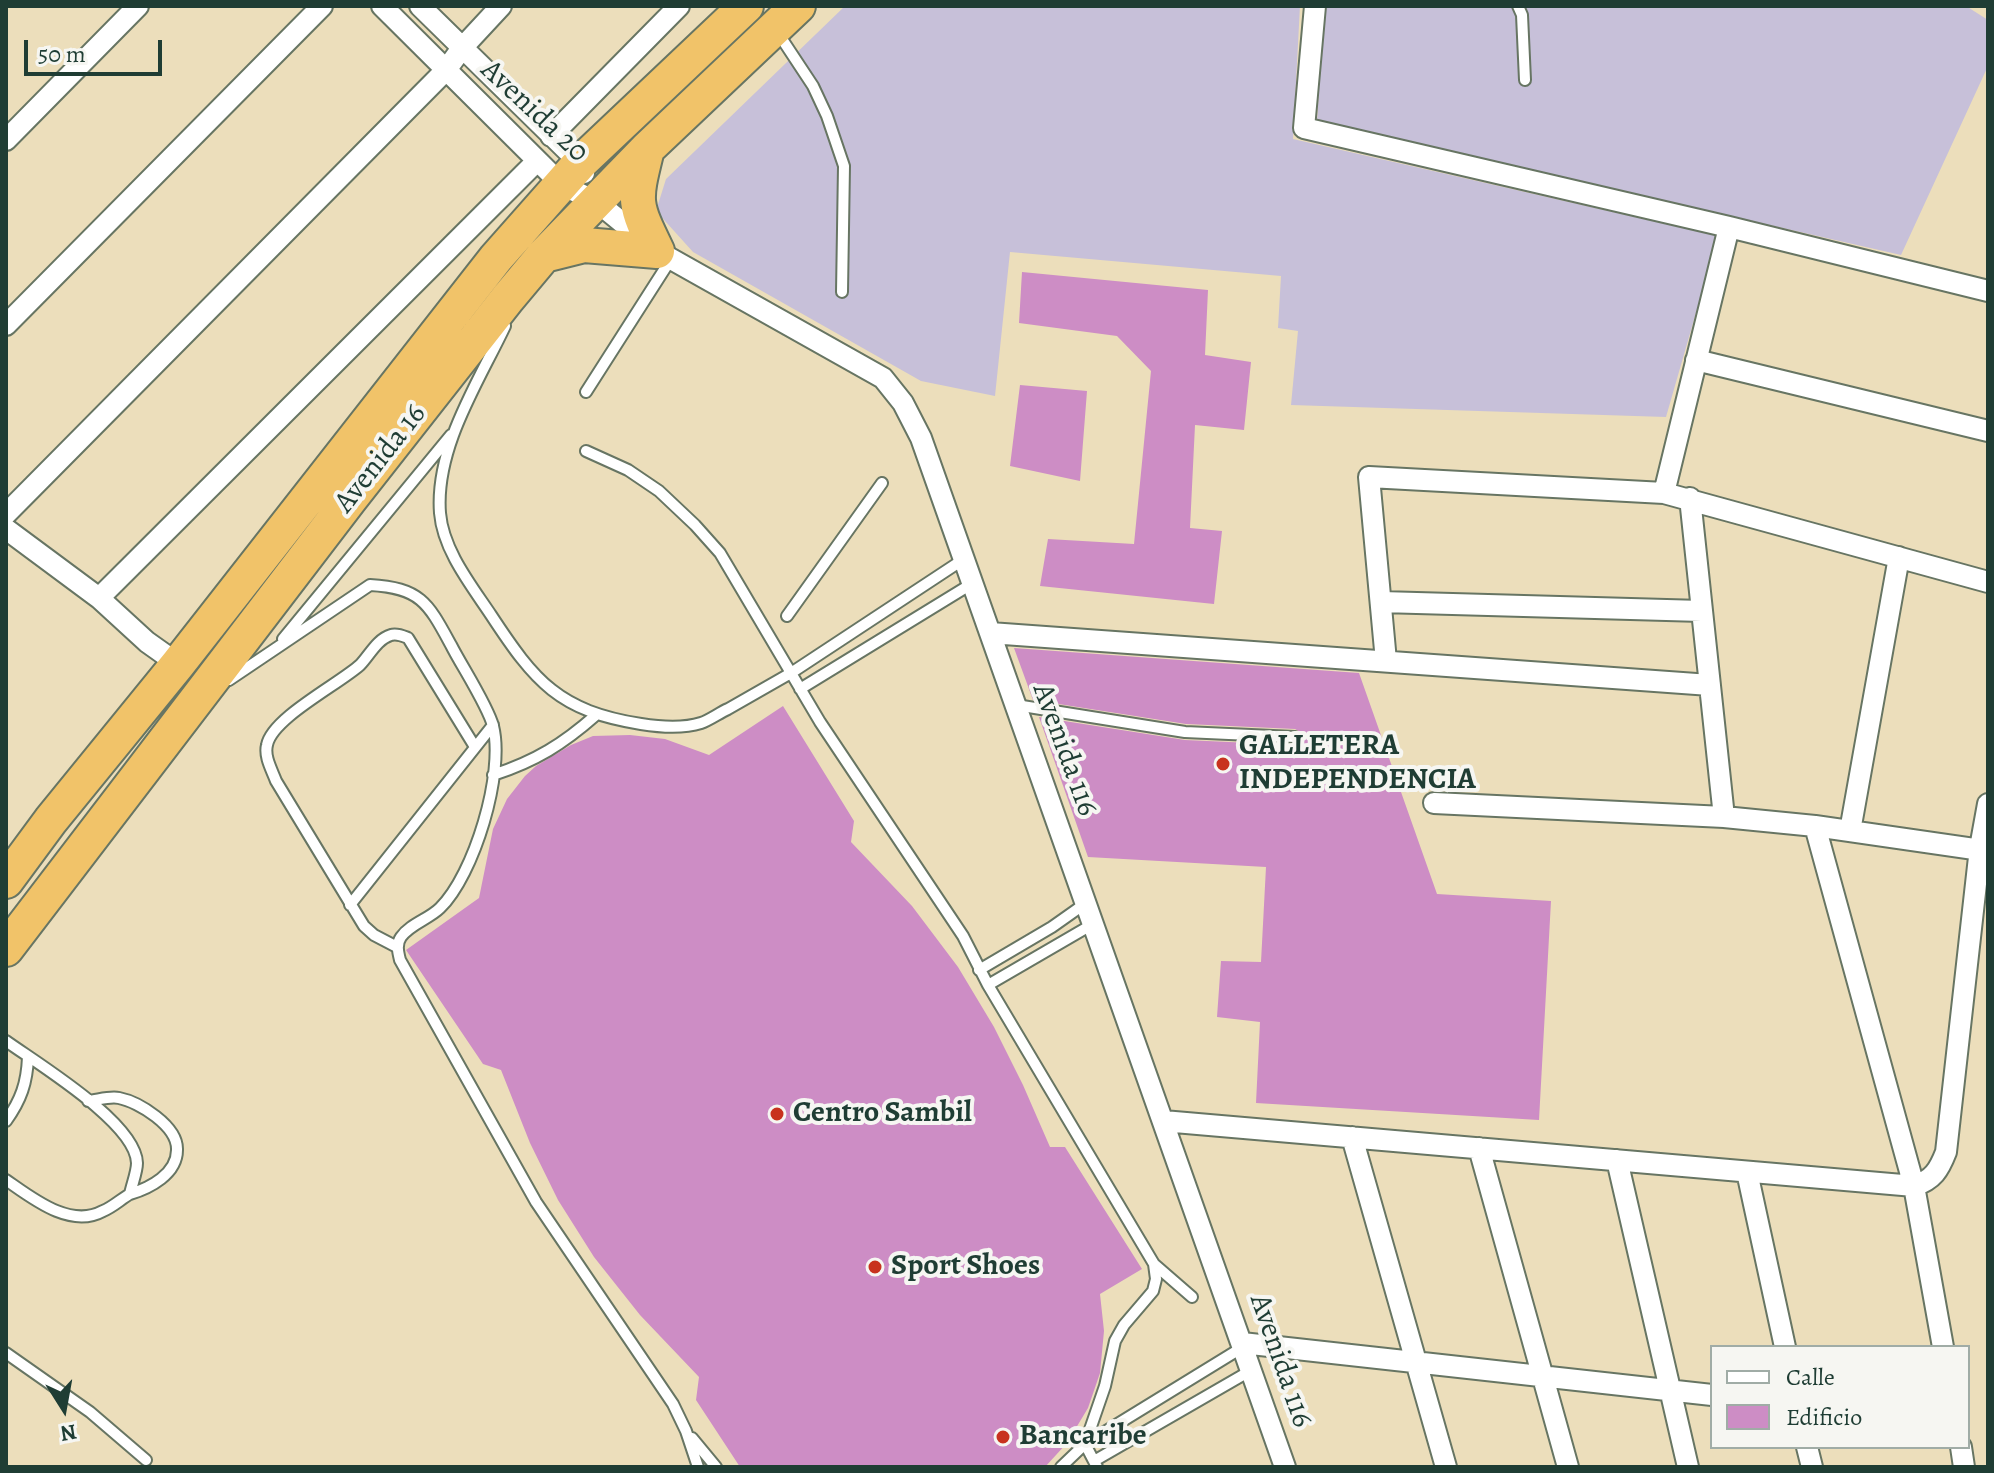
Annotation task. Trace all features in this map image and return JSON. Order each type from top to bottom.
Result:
[{"type":"highway","name":"Avenida 16","points":[[6,881],[486,270],[571,174],[746,6]]},
{"type":"highway","name":"Avenida 16","points":[[6,949],[442,379],[544,255],[647,149],[787,17]]},
{"type":"highway","points":[[647,149],[636,200],[639,213],[664,255]]},
{"type":"highway","points":[[544,255],[584,245],[664,255]]},
{"type":"street","points":[[6,140],[138,6]]},
{"type":"street","points":[[6,325],[322,6]]},
{"type":"street","name":"Avenida 20","points":[[382,6],[537,161],[571,174],[597,202]]},
{"type":"street","name":"Avenida 20","points":[[420,6],[551,136],[571,174],[597,202]]},
{"type":"street","points":[[6,514],[446,70],[501,6]]},
{"type":"street","points":[[551,136],[679,6]]},
{"type":"street","points":[[1315,6],[1304,128],[1988,291]]},
{"type":"street","points":[[99,598],[537,161]]},
{"type":"street","name":"Avenida 116","points":[[597,202],[664,255],[883,378],[903,403],[921,438],[1285,1467]]},
{"type":"street","points":[[1664,493],[1729,227]]},
{"type":"street","points":[[1696,360],[1988,431]]},
{"type":"street","points":[[1386,661],[1369,477],[1664,493],[1988,582]]},
{"type":"street","points":[[1690,498],[1724,817]]},
{"type":"street","points":[[6,529],[99,598],[147,642],[178,664]]},
{"type":"street","points":[[1850,831],[1899,557]]},
{"type":"street","points":[[1381,602],[1702,611]]},
{"type":"street","points":[[990,633],[1710,685]]},
{"type":"street","points":[[1434,803],[1724,817],[1984,849]]},
{"type":"street","points":[[1163,1121],[1914,1186],[1928,1182],[1940,1168],[1946,1152],[1988,804]]},
{"type":"street","points":[[1815,826],[1914,1186],[1943,1345]]},
{"type":"street","points":[[1352,1137],[1446,1467]]},
{"type":"street","points":[[1479,1148],[1568,1467]]},
{"type":"street","points":[[1617,1160],[1688,1467]]},
{"type":"street","points":[[1747,1172],[1785,1345]]},
{"type":"street","points":[[1242,1345],[1710,1395]]},
{"type":"lane","points":[[1518,6],[1522,15],[1525,80]]},
{"type":"lane","points":[[787,17],[844,166],[842,292]]},
{"type":"lane","points":[[586,392],[664,255]]},
{"type":"lane","points":[[508,298],[505,326],[457,428],[441,483],[440,514],[447,542],[462,571],[508,641],[551,691],[566,701],[596,715],[652,725],[675,727],[701,723],[791,673],[964,559]]},
{"type":"lane","points":[[274,649],[457,428]]},
{"type":"lane","points":[[586,451],[628,470],[659,491],[720,553],[800,689],[963,936],[979,970],[1154,1264],[1192,1297]]},
{"type":"lane","points":[[787,616],[882,483]]},
{"type":"lane","points":[[800,689],[973,583]]},
{"type":"lane","points":[[191,706],[370,585],[410,591],[431,608],[493,725],[493,775],[471,864],[458,887],[439,910],[401,936],[397,947],[400,960],[536,1202],[673,1404],[698,1467]]},
{"type":"lane","points":[[397,947],[374,935],[350,905],[272,770],[266,744],[277,728],[360,664],[381,641],[399,634],[408,638],[475,747]]},
{"type":"lane","points":[[1016,705],[1185,732],[1295,737]]},
{"type":"lane","points":[[493,775],[540,757],[569,739],[596,715]]},
{"type":"lane","points":[[350,905],[493,725]]},
{"type":"lane","points":[[979,970],[1086,903]]},
{"type":"lane","points":[[988,985],[1093,923]]},
{"type":"lane","points":[[6,1041],[109,1116],[130,1139],[137,1163],[130,1194]]},
{"type":"lane","points":[[6,1121],[19,1103],[27,1081],[28,1057]]},
{"type":"lane","points":[[6,1180],[48,1209],[72,1215],[101,1213],[130,1194],[150,1188],[166,1174],[178,1152],[176,1141],[166,1126],[142,1105],[116,1097],[88,1101]]},
{"type":"lane","points":[[1154,1264],[1156,1279],[1153,1291],[1124,1325],[1115,1341],[1105,1386],[1085,1444],[1096,1464],[1250,1371]]},
{"type":"lane","points":[[1061,1467],[1085,1444],[1242,1345]]},
{"type":"lane","points":[[6,1353],[90,1412],[146,1460]]},
{"type":"lane","points":[[686,1431],[716,1467]]},
{"type":"shaded area","points":[[845,6],[1300,6],[1293,139],[1718,236],[1666,417],[1291,405],[1298,331],[1278,328],[1281,276],[1010,252],[995,396],[921,381],[693,252],[656,211],[666,179]]},
{"type":"shaded area","points":[[1324,6],[1966,6],[1988,20],[1988,66],[1901,255],[1317,122]]},
{"type":"building","points":[[1022,272],[1208,290],[1205,355],[1251,362],[1244,430],[1195,425],[1190,528],[1222,531],[1214,604],[1040,586],[1048,539],[1134,544],[1151,371],[1117,336],[1019,323]]},
{"type":"building","points":[[1020,385],[1087,391],[1080,481],[1010,466]]},
{"type":"building","points":[[1014,648],[1359,673],[1437,894],[1551,901],[1539,1120],[1256,1103],[1260,1022],[1217,1017],[1221,961],[1261,962],[1266,867],[1088,857],[1039,717],[1185,740],[1295,745],[1302,741],[1302,733],[1295,729],[1186,724],[1033,700]]},
{"type":"building","name":"Centro Sambil","points":[[783,706],[854,821],[851,842],[912,906],[958,967],[994,1027],[1050,1147],[1065,1147],[1142,1269],[1100,1294],[1104,1331],[1100,1373],[1088,1408],[1067,1443],[1045,1467],[740,1467],[696,1400],[699,1377],[640,1315],[594,1257],[558,1200],[530,1143],[501,1070],[483,1064],[406,950],[479,898],[493,829],[507,799],[536,766],[593,736],[630,735],[665,739],[709,755]]},
{"type":"place","name":"GALLETERA INDEPENDENCIA","points":[[1223,764]]},
{"type":"place","name":"Centro Sambil","points":[[777,1114]]},
{"type":"place","name":"Sport Shoes","points":[[875,1267]]},
{"type":"place","name":"Bancaribe","points":[[1003,1437]]}]
